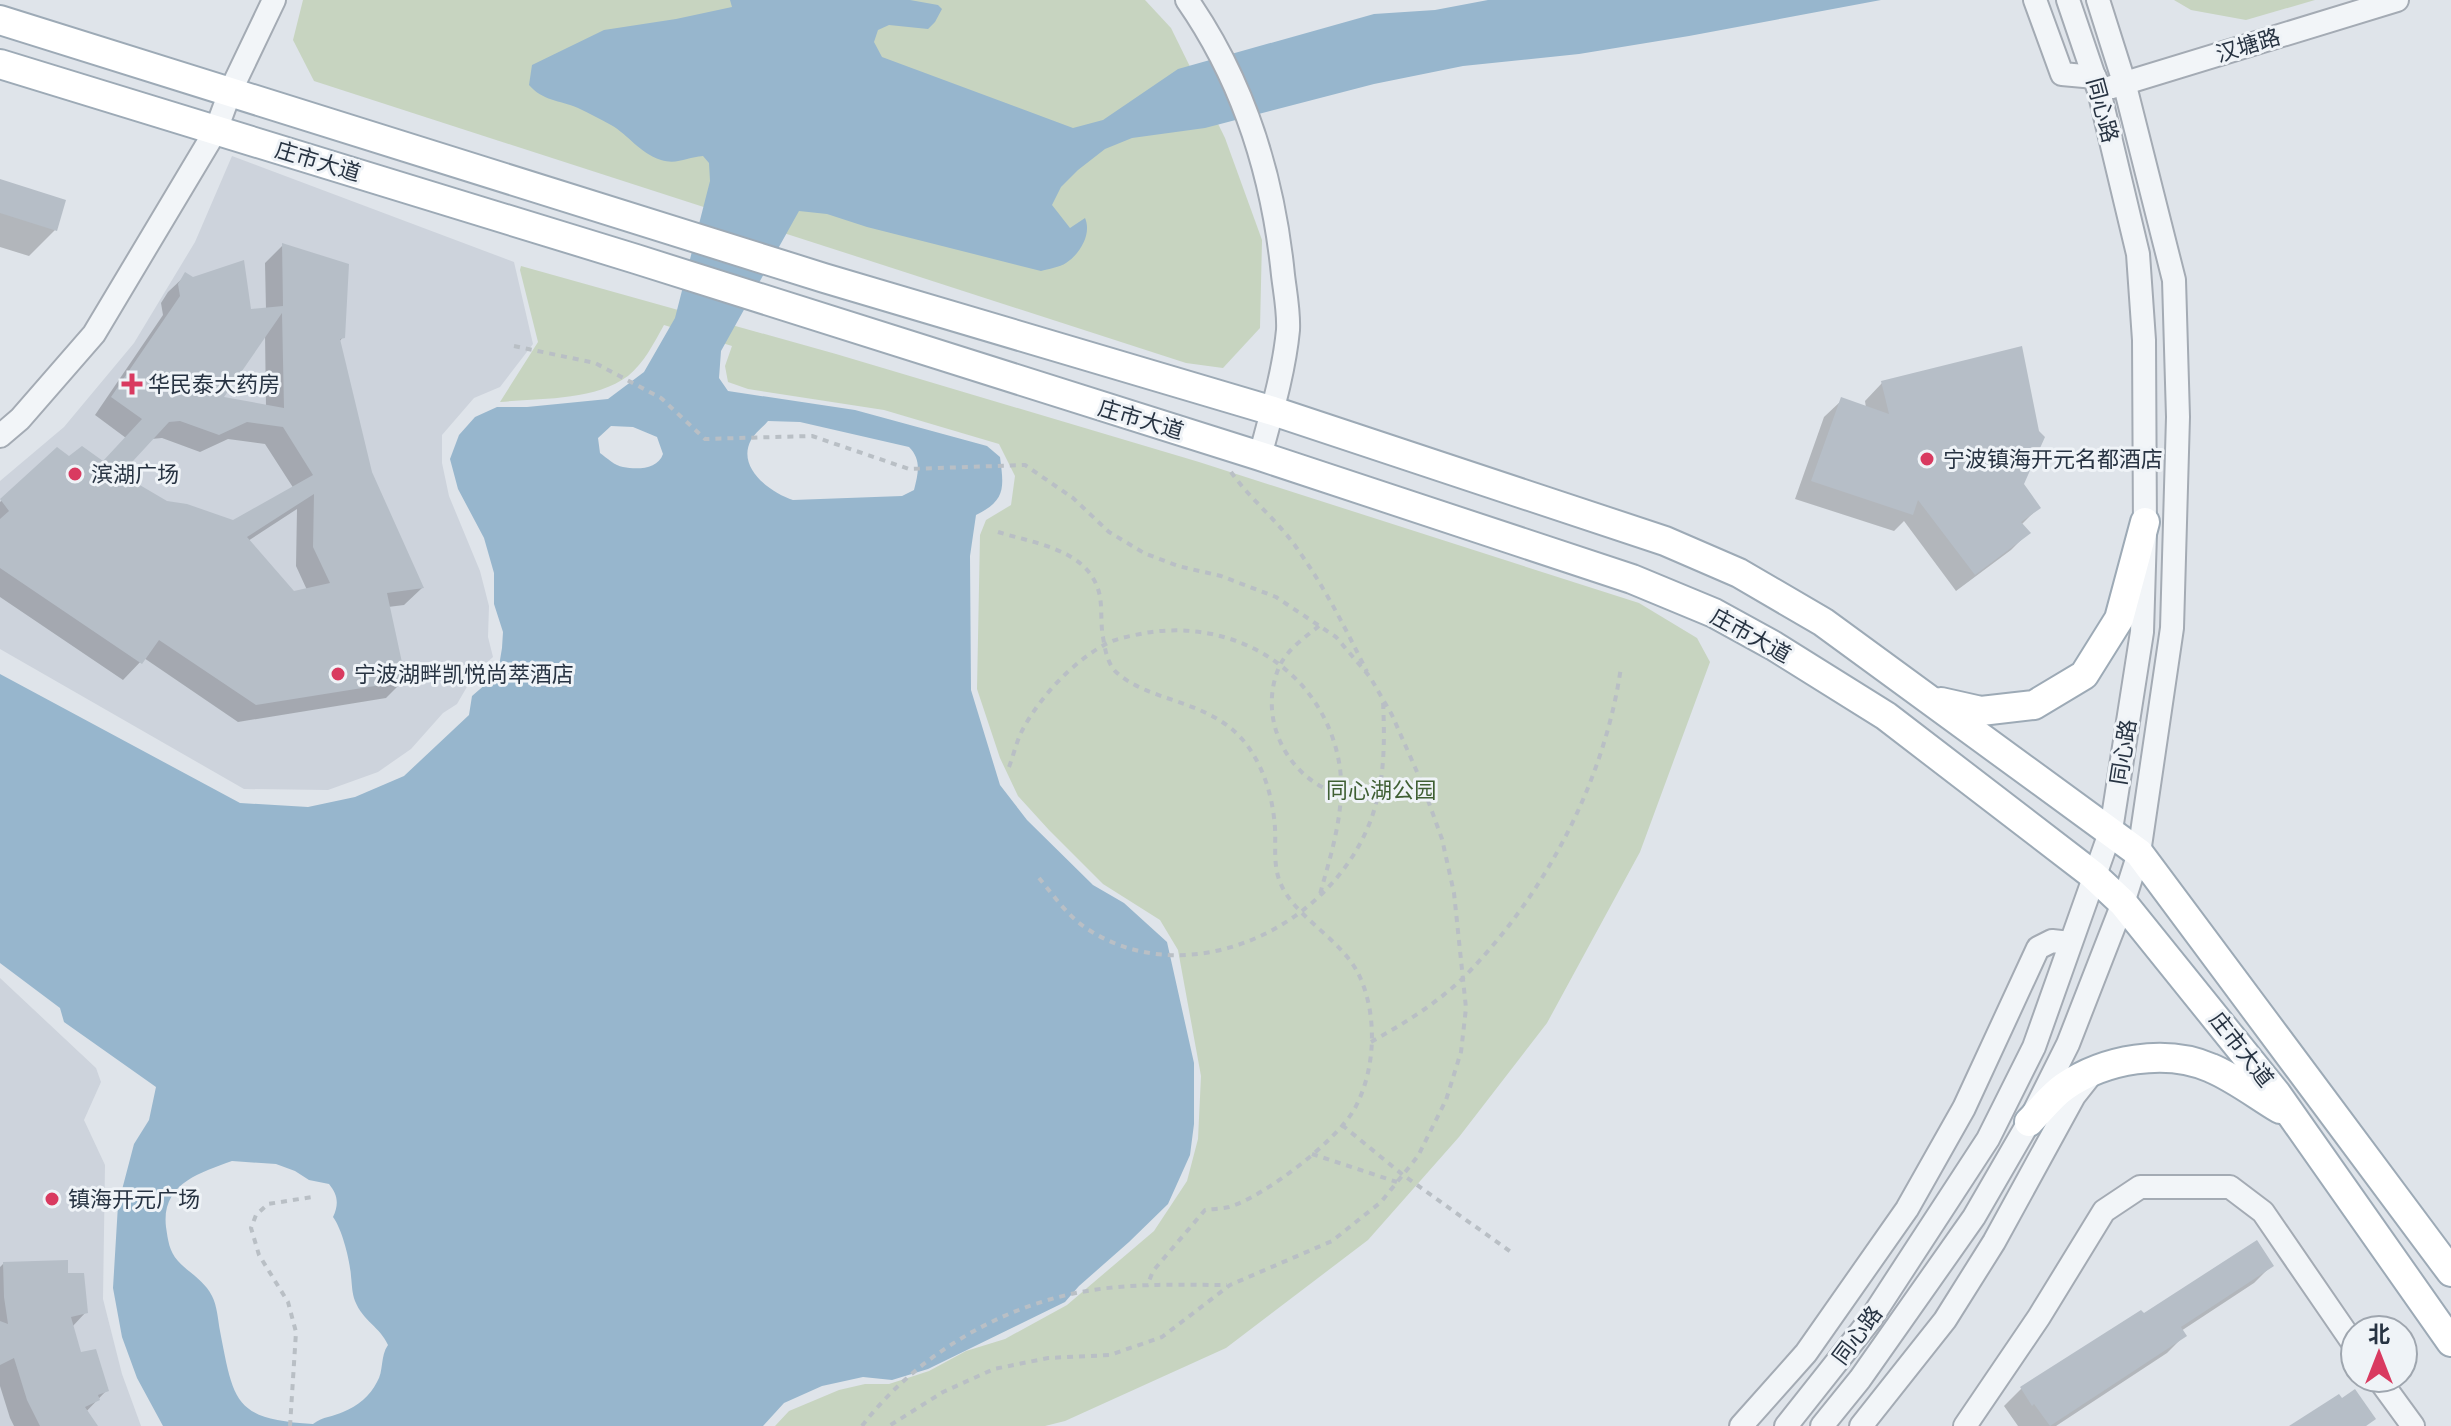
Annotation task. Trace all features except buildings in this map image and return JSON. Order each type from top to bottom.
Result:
[{"type":"main road","name":"庄市大道","points":[[0,20],[824,278],[1273,411],[1665,541],[1739,573],[1823,622],[2139,853],[2451,1272]]},
{"type":"main road","name":"庄市大道","points":[[0,64],[636,259],[1260,456],[1632,579],[1714,613],[1774,646],[1886,716],[2093,875],[2123,903],[2293,1118],[2451,1342]]},
{"type":"main road","points":[[1931,700],[1981,711],[2034,705],[2084,675],[2119,619],[2145,522]]},
{"type":"main road","points":[[2029,1122],[2063,1087],[2092,1073],[2133,1060],[2166,1058],[2210,1067],[2293,1118]]},
{"type":"street","points":[[0,436],[20,419],[94,334],[216,130],[230,92],[274,0]]},
{"type":"street","points":[[1187,0],[1209,32],[1238,89],[1264,162],[1279,240],[1288,328],[1273,411],[1260,456]]},
{"type":"street","points":[[2035,0],[2062,74],[2097,84]]},
{"type":"street","name":"同心路","points":[[1786,1426],[1870,1320],[1988,1139],[2034,1047],[2111,830],[2142,632],[2144,340],[2138,254],[2097,84],[2068,0]]},
{"type":"street","name":"同心路","points":[[1822,1426],[1860,1379],[1974,1217],[2029,1122],[2068,1044],[2123,903],[2139,853],[2172,628],[2178,417],[2174,280],[2124,82],[2098,0]]},
{"type":"street","name":"汉塘路","points":[[2097,84],[2124,82],[2397,0]]},
{"type":"street","points":[[1741,1426],[1806,1353],[1907,1209],[1964,1108],[2038,948],[2052,941],[2070,943]]},
{"type":"street","points":[[1861,1426],[1945,1320],[1994,1242],[2074,1096],[2092,1073]]},
{"type":"street","points":[[1965,1426],[2039,1317],[2104,1211],[2140,1187],[2230,1187],[2263,1212],[2339,1323]]},
{"type":"street","points":[[2390,1394],[2413,1426]]},
{"type":"path","points":[[514,346],[595,363],[661,398],[705,439],[812,436],[909,469],[1025,465],[1073,498],[1109,532],[1144,553],[1178,566],[1221,576],[1276,597],[1336,637],[1370,677]]},
{"type":"path","points":[[889,1426],[943,1392],[994,1369],[1048,1358],[1110,1355],[1162,1337],[1230,1285],[1332,1241],[1381,1202],[1403,1175],[1418,1156],[1446,1100],[1457,1064],[1466,1008],[1454,893],[1442,839],[1421,781],[1343,622],[1295,546],[1241,486],[1210,440]]},
{"type":"path","points":[[998,532],[1068,554],[1085,567],[1099,590],[1104,645],[1113,668],[1131,683],[1196,706],[1242,739],[1260,767],[1272,799],[1275,861],[1280,883],[1301,910],[1338,944],[1358,974],[1369,1005],[1371,1042],[1368,1079],[1354,1111],[1312,1154],[1260,1193],[1227,1208],[1205,1210],[1153,1271],[1147,1286]]},
{"type":"path","points":[[1319,626],[1296,645],[1280,665],[1274,692],[1273,721],[1282,750],[1299,771],[1323,788],[1376,800]]},
{"type":"path","points":[[1009,767],[1024,728],[1048,693],[1075,666],[1104,645],[1161,630],[1200,631],[1248,644],[1280,665],[1310,694],[1328,721],[1339,759],[1341,794],[1334,845],[1320,894]]},
{"type":"path","points":[[1371,1042],[1406,1022],[1464,976],[1500,937],[1547,869],[1576,814],[1592,774],[1617,696],[1621,667]]},
{"type":"path","points":[[1039,878],[1061,905],[1087,929],[1118,945],[1149,954],[1193,956],[1232,949],[1273,932],[1320,894],[1347,865],[1368,827],[1381,783],[1385,739],[1382,699]]},
{"type":"path","points":[[1342,1125],[1403,1175],[1511,1252]]},
{"type":"path","points":[[1312,1154],[1397,1182]]},
{"type":"path","points":[[290,1426],[296,1332],[288,1302],[259,1255],[251,1228],[256,1215],[268,1204],[312,1197]]},
{"type":"path","points":[[862,1426],[882,1400],[927,1361],[982,1327],[1048,1300],[1094,1290],[1230,1285]]},
{"type":"shaded area","points":[[232,156],[514,262],[533,344],[500,387],[474,398],[442,435],[442,463],[449,496],[480,571],[489,606],[488,637],[493,657],[475,673],[457,704],[443,713],[411,749],[378,772],[328,790],[244,789],[0,649],[0,481],[64,427],[134,343],[195,242]]},
{"type":"shaded area","name":"镇海开元广场","points":[[0,978],[96,1068],[101,1082],[84,1120],[105,1165],[103,1299],[122,1374],[141,1426],[0,1426]]},
{"type":"green space","points":[[303,0],[1145,0],[1171,28],[1225,138],[1262,240],[1260,328],[1223,368],[1186,363],[314,81],[293,40]]},
{"type":"green space","points":[[2174,0],[2315,0],[2246,20],[2191,10]]},
{"type":"green space","name":"同心湖公园","points":[[521,266],[836,354],[1199,462],[1639,603],[1697,638],[1710,662],[1640,852],[1547,1023],[1459,1137],[1368,1240],[1226,1348],[1065,1421],[1045,1426],[775,1426],[789,1411],[839,1390],[865,1384],[889,1384],[929,1371],[966,1351],[1005,1339],[1067,1305],[1154,1231],[1187,1181],[1198,1139],[1201,1076],[1178,950],[1160,920],[1103,884],[1049,830],[1018,796],[1000,758],[977,689],[980,535],[986,520],[1011,505],[1015,476],[999,444],[884,410],[748,389],[728,382],[725,366],[732,346],[664,325],[639,365],[614,384],[567,397],[500,402],[538,342]]},
{"type":"water","points":[[730,0],[910,0],[938,5],[942,9],[928,29],[889,25],[878,30],[874,42],[882,57],[1073,128],[1103,120],[1178,69],[1374,14],[1435,10],[1488,0],[1881,0],[1579,54],[1463,66],[1374,84],[1205,128],[1132,138],[1105,149],[1061,187],[1052,205],[1070,228],[1085,218],[1086,237],[1071,259],[1061,266],[1041,271],[827,214],[799,211],[721,351],[719,378],[728,391],[855,410],[987,446],[1000,457],[1001,492],[993,504],[976,515],[970,556],[971,690],[1000,785],[1027,820],[1093,885],[1124,903],[1167,942],[1194,1063],[1194,1124],[1190,1155],[1168,1204],[1065,1302],[928,1369],[892,1380],[863,1377],[822,1386],[784,1403],[763,1426],[163,1426],[137,1378],[122,1337],[113,1288],[118,1205],[134,1144],[149,1120],[156,1087],[64,1022],[60,1008],[0,963],[0,674],[240,803],[308,807],[355,797],[404,776],[469,715],[472,696],[487,683],[499,666],[502,648],[503,632],[494,604],[494,573],[484,538],[458,489],[450,459],[459,435],[475,417],[497,407],[608,399],[644,372],[675,318],[710,181],[709,163],[703,156],[677,161],[661,160],[646,153],[607,123],[540,94],[529,85],[532,65],[604,30],[732,7]],"holes":[[[768,421],[800,422],[909,447],[917,462],[914,490],[902,496],[793,500],[784,497],[766,485],[752,469],[748,450],[755,435]],[[611,426],[633,427],[657,437],[663,454],[660,459],[641,468],[623,467],[611,462],[600,453],[598,438]],[[232,1161],[276,1164],[309,1180],[329,1184],[337,1200],[333,1217],[347,1253],[355,1301],[388,1345],[379,1378],[363,1400],[348,1410],[313,1424],[268,1418],[242,1403],[229,1376],[214,1300],[205,1285],[175,1257],[169,1245],[166,1212],[170,1200],[176,1190],[195,1176]]]},
{"type":"place","name":"华民泰大药房","points":[[132,384]]},
{"type":"place","name":"宁波镇海开元名都酒店","points":[[1927,459]]},
{"type":"place","name":"滨湖广场","points":[[75,474]]},
{"type":"place","name":"宁波湖畔凯悦尚萃酒店","points":[[338,674]]},
{"type":"place","name":"镇海开元广场","points":[[52,1199]]}]
